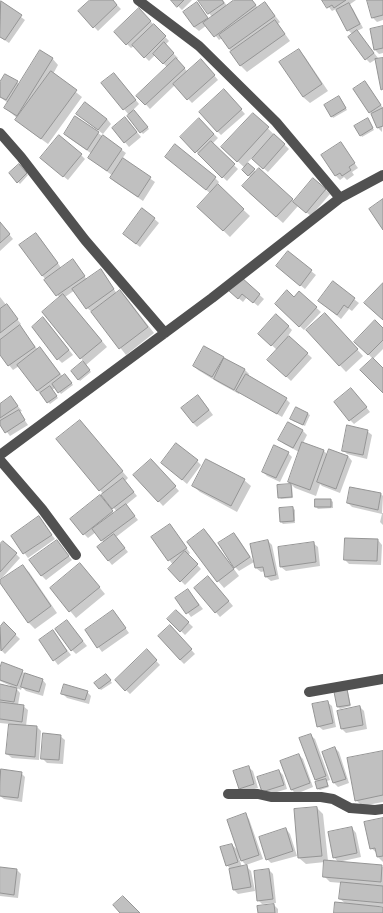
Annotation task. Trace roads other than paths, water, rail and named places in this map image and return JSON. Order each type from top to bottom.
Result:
[{"type":"street","points":[[138,0],[199,46],[276,122],[340,198]]},
{"type":"street","points":[[0,133],[21,157],[85,240],[165,333]]},
{"type":"street","points":[[0,455],[212,298],[340,198],[383,175]]},
{"type":"street","points":[[0,460],[42,509],[76,555]]},
{"type":"street","points":[[309,692],[383,679]]},
{"type":"street","points":[[228,794],[258,794],[271,797],[320,797],[333,800],[350,808],[383,810]]}]
